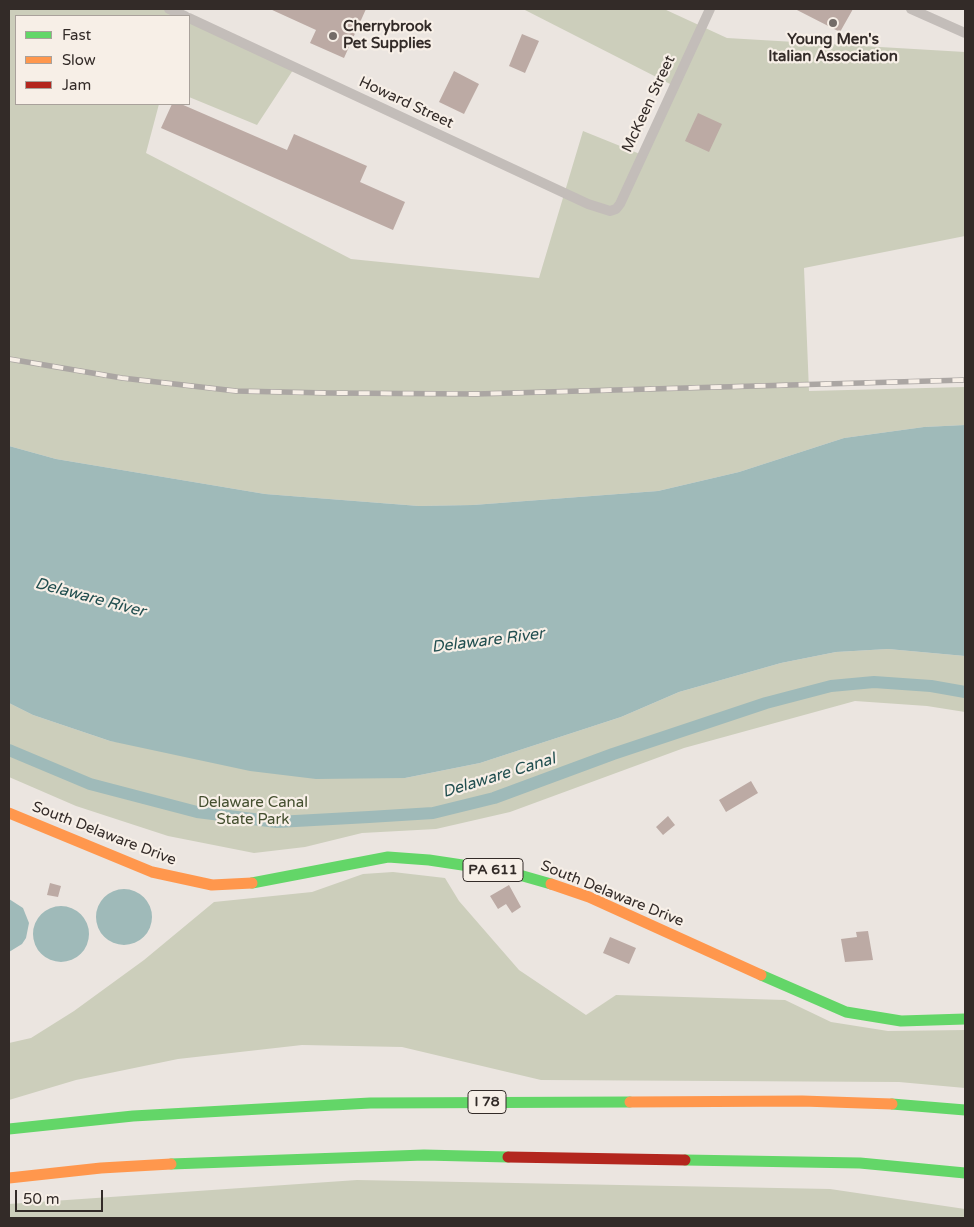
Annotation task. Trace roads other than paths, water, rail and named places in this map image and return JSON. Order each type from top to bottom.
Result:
[{"type":"highway","name":"South Delaware Drive","points":[[9,813],[152,872],[212,885],[260,883],[388,857],[429,860],[509,872],[547,882],[589,898],[846,1012],[901,1020],[965,1020]]},
{"type":"highway","name":"I 78","points":[[9,1129],[134,1116],[370,1103],[802,1101],[913,1105],[965,1110]]},
{"type":"highway","points":[[9,1178],[101,1168],[221,1161],[424,1155],[860,1163],[965,1173]]},
{"type":"street","points":[[169,9],[183,15]]},
{"type":"street","name":"McKeen Street","points":[[613,210],[620,204],[710,9]]},
{"type":"street","points":[[911,9],[965,33]]},
{"type":"street","name":"Howard Street","points":[[190,18],[588,204],[602,209],[613,210]]},
{"type":"water","name":"Delaware River","points":[[965,425],[965,656],[888,649],[836,652],[781,663],[679,692],[621,717],[480,763],[405,778],[316,779],[250,771],[110,741],[33,715],[9,703],[9,446],[56,459],[265,494],[419,506],[473,505],[658,491],[739,472],[844,438],[924,427]]},
{"type":"water","points":[[124,889],[135,891],[144,897],[150,906],[152,917],[150,928],[144,937],[135,943],[124,945],[113,943],[104,937],[98,928],[96,917],[98,906],[104,897],[113,891]]},
{"type":"water","points":[[9,899],[23,908],[29,923],[26,938],[22,944],[9,952]]},
{"type":"water","points":[[61,906],[72,908],[81,914],[87,923],[89,934],[87,945],[81,954],[72,960],[61,962],[50,960],[41,954],[35,945],[33,934],[35,923],[41,914],[50,908]]},
{"type":"waterway","name":"Delaware Canal","points":[[9,750],[90,784],[197,812],[277,822],[369,817],[433,813],[494,798],[613,754],[766,703],[831,686],[874,682],[931,686],[965,692]]},
{"type":"railway","points":[[9,359],[122,378],[236,391],[476,394],[965,380]]},
{"type":"place","name":"Young Men's Italian Association","points":[[833,23]]},
{"type":"place","name":"Cherrybrook Pet Supplies","points":[[333,36]]},
{"type":"park label","name":"Delaware Canal State Park","points":[[253,812]]}]
